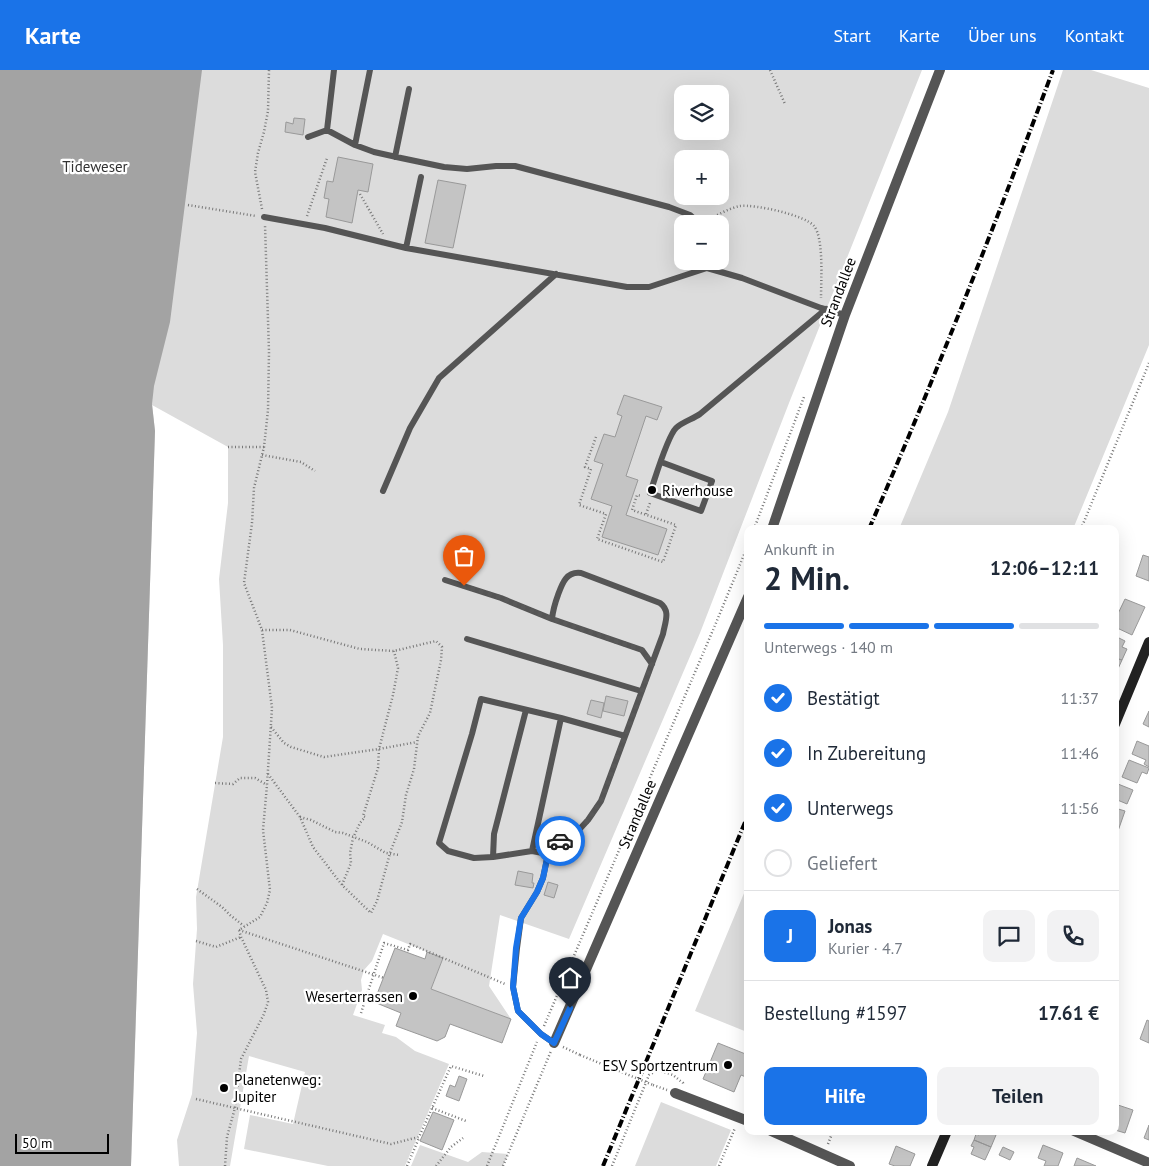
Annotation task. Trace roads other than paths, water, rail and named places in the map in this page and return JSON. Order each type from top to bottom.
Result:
[{"type":"street","name":"Strandallee","points":[[773,525],[845,315],[940,70]]},
{"type":"street","name":"Strandallee","points":[[554,1043],[744,606]]},
{"type":"street","points":[[1119,716],[1145,665],[1149,642]]},
{"type":"street","points":[[679,1095],[743,1119]]},
{"type":"street","points":[[780,1135],[850,1166]]},
{"type":"street","points":[[932,1166],[945,1135]]},
{"type":"street","points":[[1083,1135],[1149,1163]]},
{"type":"lane","points":[[327,130],[334,70]]},
{"type":"lane","points":[[355,145],[370,70]]},
{"type":"lane","points":[[395,157],[409,89]]},
{"type":"lane","points":[[308,137],[327,130],[355,145],[374,152],[444,167],[467,169],[516,166],[670,207],[690,215]]},
{"type":"lane","points":[[406,248],[421,177]]},
{"type":"lane","points":[[264,217],[304,224],[406,248],[627,287],[649,288],[694,270]]},
{"type":"lane","points":[[720,270],[845,315]]},
{"type":"lane","points":[[383,491],[410,428],[439,378],[556,274]]},
{"type":"lane","points":[[661,462],[712,481],[701,512],[650,493],[661,462],[670,437],[676,428],[700,414],[824,308]]},
{"type":"lane","points":[[552,619],[563,581],[572,573],[584,575],[660,603],[667,610],[663,634],[601,801],[576,833],[559,842],[548,854],[543,878],[521,918],[516,948],[513,987],[518,1011],[541,1034],[554,1043]]},
{"type":"lane","points":[[445,580],[501,598],[552,619],[642,650],[652,664]]},
{"type":"lane","points":[[467,639],[641,691]]},
{"type":"lane","points":[[548,854],[532,851],[474,858],[448,851],[439,843],[482,699],[626,736]]},
{"type":"lane","points":[[493,857],[494,834],[526,710]]},
{"type":"lane","points":[[532,851],[561,718]]},
{"type":"railway","points":[[871,525],[964,301],[1053,70]]},
{"type":"railway","points":[[603,1166],[744,825]]},
{"type":"place","name":"Riverhouse","points":[[652,490]]},
{"type":"place","name":"Weserterrassen","points":[[413,996]]},
{"type":"place","name":"ESV Sportzentrum","points":[[728,1065]]},
{"type":"place","name":"Planetenweg: Jupiter","points":[[224,1088]]},
{"type":"park label","name":"Tideweser","points":[[95,166]]}]
